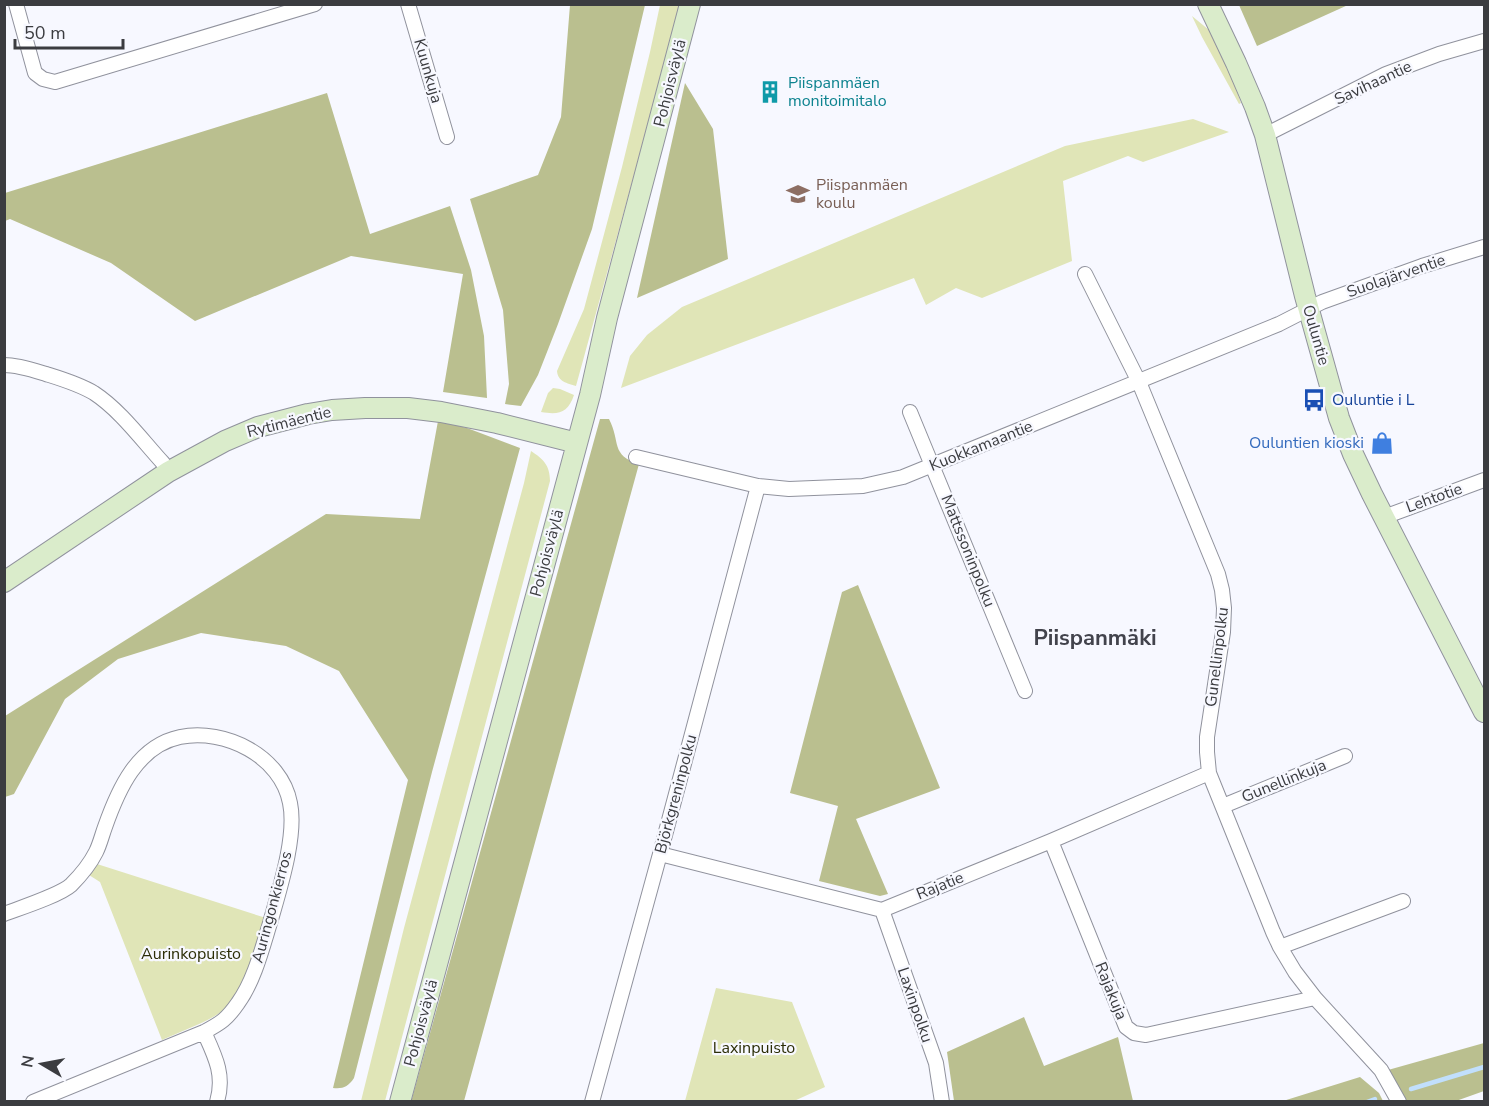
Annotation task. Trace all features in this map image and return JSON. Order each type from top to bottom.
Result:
[{"type":"main road","name":"Pohjoisväylä","points":[[400,1101],[590,395],[607,318],[690,4]]},
{"type":"main road","name":"Ouluntie","points":[[1207,6],[1236,63],[1265,135],[1308,309],[1339,418],[1353,454],[1371,494],[1485,712]]},
{"type":"main road","name":"Rytimäentie","points":[[4,582],[168,471],[225,441],[258,427],[308,414],[365,408],[408,408],[497,423],[577,443]]},
{"type":"street","points":[[16,4],[35,73],[43,79],[55,82],[315,4]]},
{"type":"street","name":"Kuunkuja","points":[[408,4],[447,137]]},
{"type":"street","name":"Savihaantie","points":[[1265,135],[1386,74],[1439,54],[1485,41]]},
{"type":"street","name":"Suolajärventie","points":[[1308,309],[1422,266],[1485,247]]},
{"type":"street","name":"Gunellinpolku","points":[[1085,274],[1139,382],[1218,574],[1222,590],[1223,632],[1207,737],[1209,773],[1280,947],[1294,972],[1381,1070],[1399,1101]]},
{"type":"street","name":"Kuokkamaantie","points":[[636,457],[758,486],[789,489],[863,486],[903,477],[1279,324],[1308,309]]},
{"type":"street","points":[[4,365],[41,372],[94,393],[121,416],[168,471]]},
{"type":"street","name":"Mattssoninpolku","points":[[910,412],[1025,691]]},
{"type":"street","name":"Lehtotie","points":[[1384,517],[1485,480]]},
{"type":"street","name":"Björkgreninpolku","points":[[592,1101],[758,486]]},
{"type":"street","name":"Auringonkierros","points":[[4,914],[69,886],[84,870],[96,852],[115,798],[130,772],[148,753],[163,743],[180,737],[200,735],[236,742],[253,751],[282,781],[290,803],[291,825],[288,853],[278,896],[257,965],[239,1002],[223,1022],[204,1032],[33,1101]]},
{"type":"street","name":"Gunellinkuja","points":[[1223,806],[1346,756]]},
{"type":"street","name":"Rajatie","points":[[882,910],[1209,773]]},
{"type":"street","name":"Rajakuja","points":[[1051,841],[1126,1027],[1134,1033],[1146,1035],[1315,998]]},
{"type":"street","points":[[660,854],[882,910]]},
{"type":"street","points":[[1280,947],[1403,901]]},
{"type":"street","name":"Laxinpolku","points":[[882,910],[936,1063],[942,1101]]},
{"type":"street","points":[[204,1032],[217,1062],[220,1076],[221,1089],[217,1101]]},
{"type":"green space","points":[[570,5],[645,5],[592,229],[538,375],[521,406],[505,404],[509,384],[503,310],[470,199],[538,175],[561,117]]},
{"type":"green space","points":[[660,5],[679,5],[576,386],[561,380],[557,371],[584,309],[622,167]]},
{"type":"green space","points":[[1239,5],[1348,5],[1257,46]]},
{"type":"green space","points":[[1192,16],[1209,30],[1228,67],[1241,103],[1239,104]]},
{"type":"green space","points":[[685,83],[713,129],[728,259],[637,298]]},
{"type":"green space","points":[[327,93],[370,234],[450,206],[471,270],[484,336],[487,398],[443,392],[463,274],[351,256],[195,321],[111,263],[10,219],[5,221],[5,193]]},
{"type":"green space","points":[[1193,119],[1229,132],[1143,162],[1128,156],[1063,181],[1072,261],[982,298],[956,288],[926,305],[914,278],[621,388],[630,356],[647,335],[682,307],[1065,146]]},
{"type":"green space","points":[[553,388],[574,395],[572,401],[566,409],[558,413],[541,412],[548,393]]},
{"type":"green space","points":[[600,419],[609,419],[620,452],[639,464],[464,1101],[411,1102]]},
{"type":"green space","points":[[438,421],[467,428],[520,448],[432,772],[354,1078],[345,1087],[333,1088],[408,780],[339,671],[286,646],[201,633],[118,659],[65,699],[14,794],[5,797],[5,716],[326,514],[420,519]]},
{"type":"green space","points":[[531,451],[545,463],[550,481],[385,1101],[361,1101],[404,928]]},
{"type":"green space","points":[[858,585],[940,788],[856,819],[888,894],[880,896],[819,881],[838,806],[790,793],[842,592]]},
{"type":"green space","name":"Aurinkopuisto","points":[[97,864],[266,918],[243,984],[218,1014],[162,1040],[100,882],[89,875]]},
{"type":"green space","name":"Laxinpuisto","points":[[716,988],[792,1002],[825,1087],[794,1101],[685,1101]]},
{"type":"green space","points":[[1024,1017],[1044,1066],[1118,1037],[1133,1101],[954,1101],[947,1052]]},
{"type":"green space","points":[[1484,1043],[1484,1091],[1456,1101],[1406,1101],[1388,1070]]},
{"type":"green space","points":[[1360,1077],[1379,1093],[1383,1101],[1283,1101]]},
{"type":"waterway","points":[[1411,1089],[1484,1067]]},
{"type":"waterway","points":[[1367,1102],[1375,1099]]},
{"type":"place","name":"Piispanmäen monitoimitalo","points":[[770,92]]},
{"type":"place","name":"Piispanmäen koulu","points":[[798,194]]},
{"type":"place","name":"Ouluntie i L","points":[[1314,400]]},
{"type":"place","name":"Ouluntien kioski","points":[[1382,443]]},
{"type":"district","name":"Piispanmäki","points":[[1095,638]]}]
